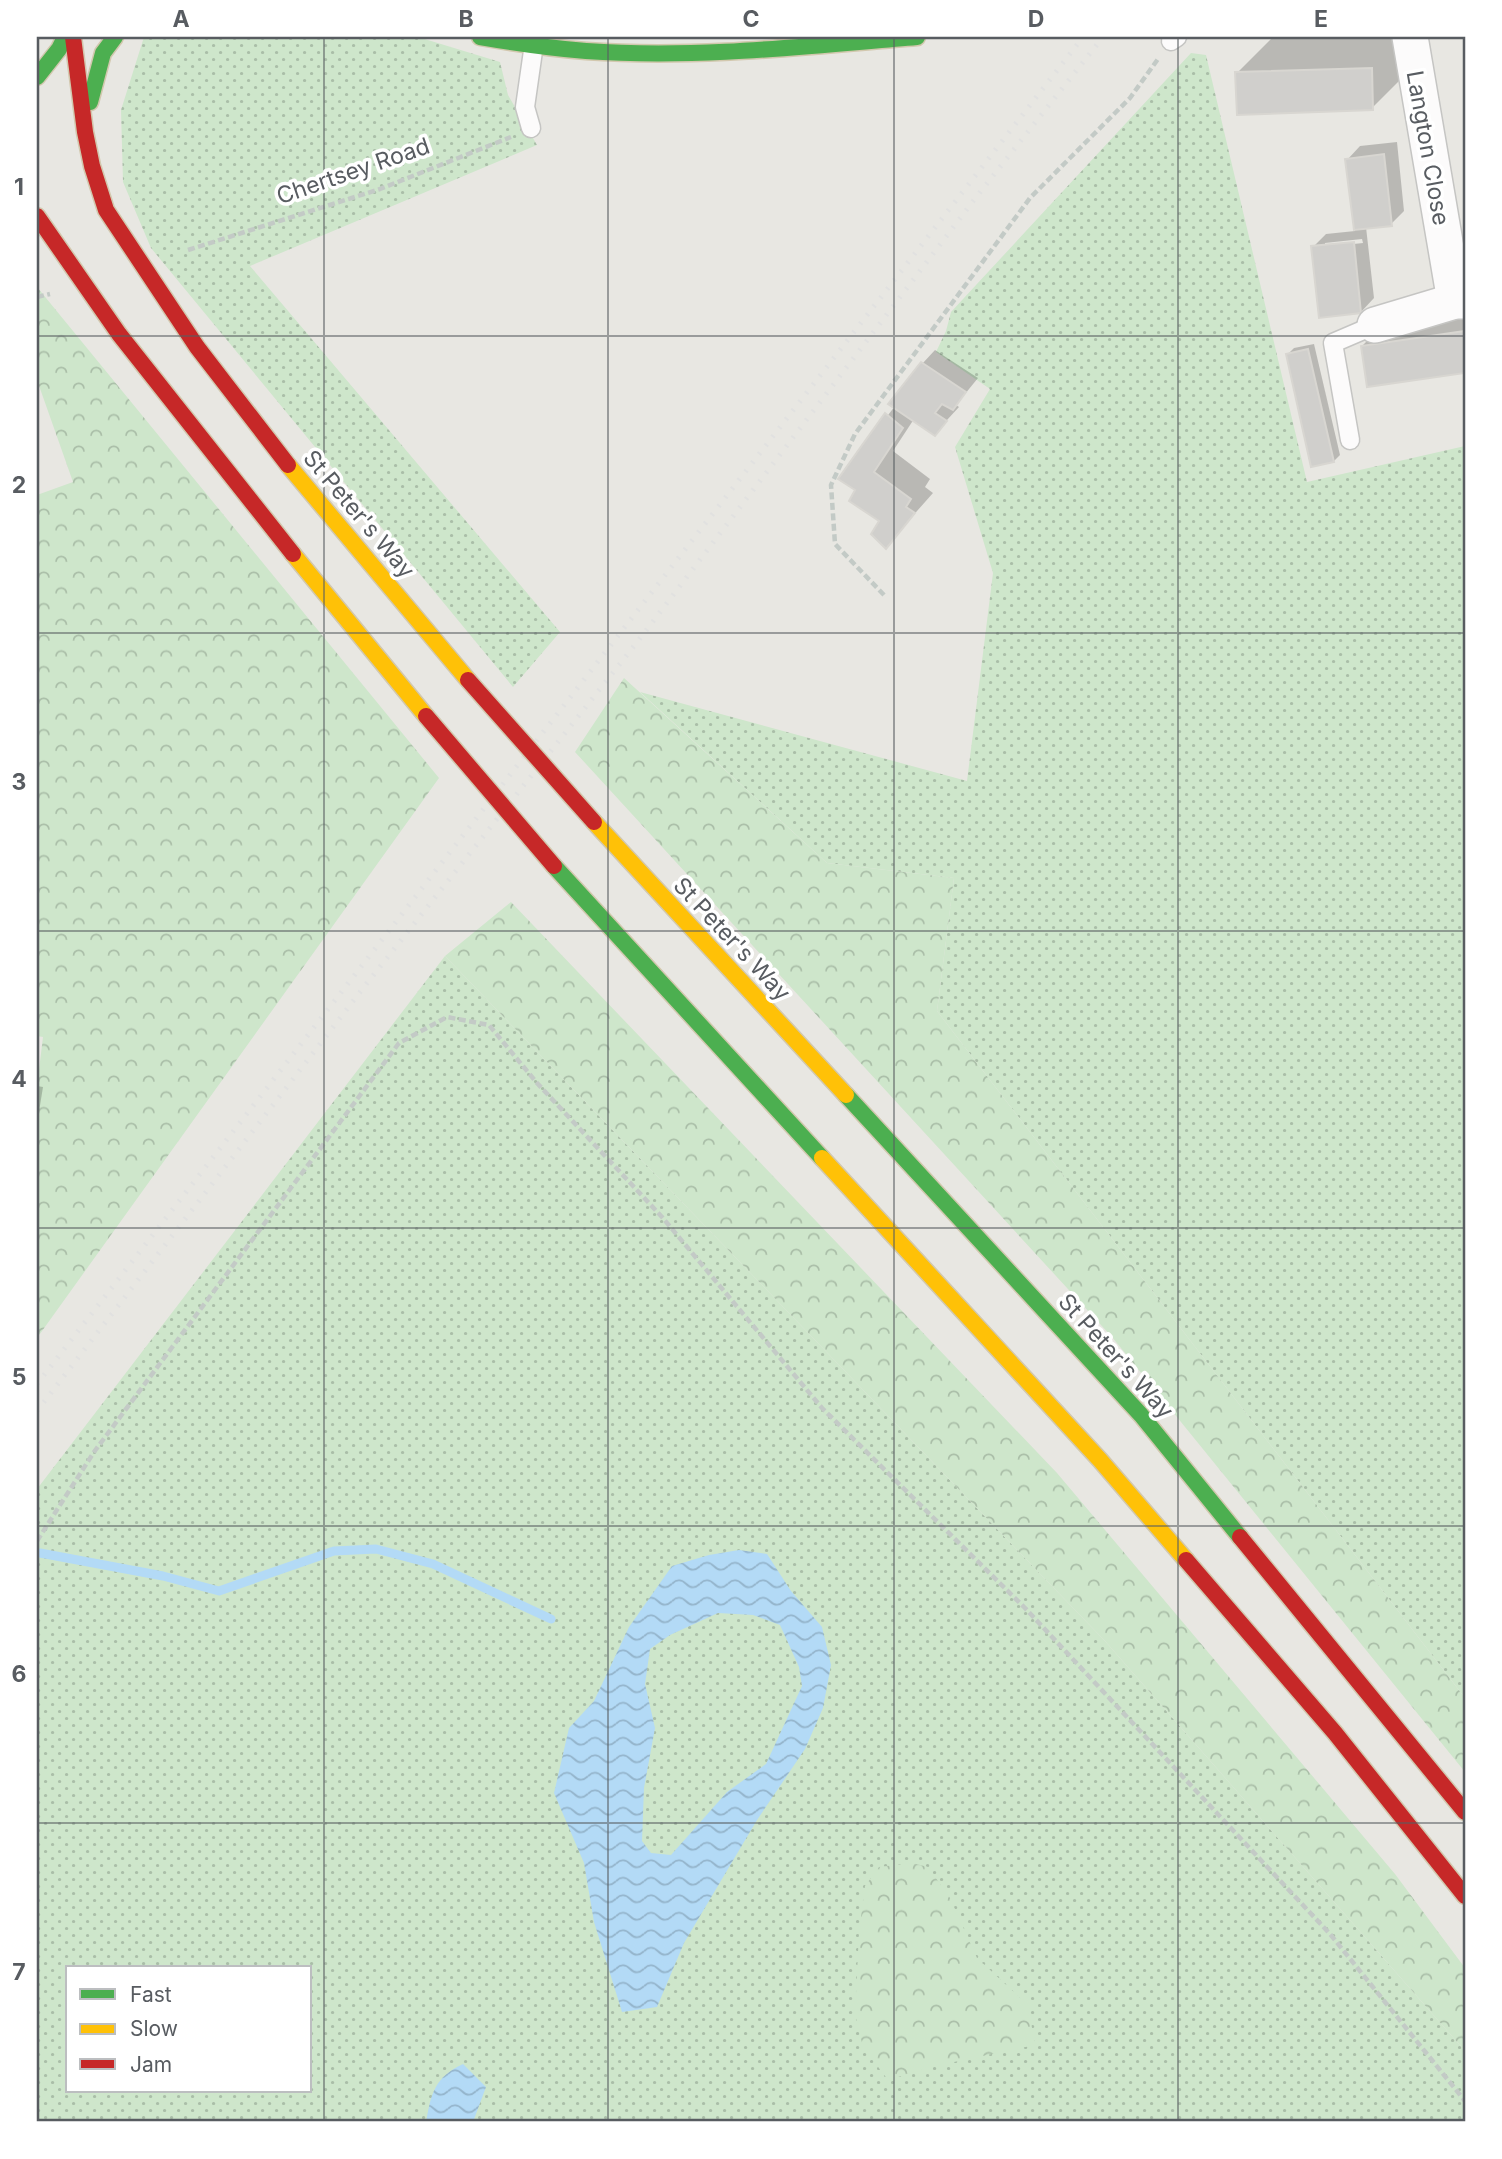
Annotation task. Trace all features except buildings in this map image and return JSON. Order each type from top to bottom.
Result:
[{"type":"main road","points":[[37,77],[65,37]]},
{"type":"main road","name":"St Peter's Way","points":[[74,37],[85,132],[106,210],[197,347],[286,462],[468,680],[594,822],[1141,1415],[1465,1812]]},
{"type":"main road","points":[[85,132],[91,89],[103,53],[115,37]]},
{"type":"main road","points":[[480,37],[623,44],[694,54],[917,37]]},
{"type":"main road","points":[[37,216],[119,334],[273,530],[426,716],[554,866],[1100,1460],[1335,1733],[1465,1896]]},
{"type":"main road","points":[[47,260],[119,334]]},
{"type":"street","name":"Langton Close","points":[[1375,325],[1460,301],[1453,224],[1410,37]]},
{"type":"lane","points":[[531,128],[525,107],[534,41]]},
{"type":"lane","points":[[1350,440],[1333,343],[1375,325]]},
{"type":"path","points":[[884,595],[835,544],[831,485],[855,434],[1030,198],[1130,98],[1174,39]]},
{"type":"path","name":"Chertsey Road","points":[[188,250],[380,189],[531,128]]},
{"type":"path","points":[[37,297],[50,295]]},
{"type":"path","points":[[37,1541],[94,1452],[399,1043],[447,1017],[489,1025],[579,1130],[662,1217],[822,1408],[1024,1608],[1330,1934],[1465,2101]]},
{"type":"green space","points":[[144,37],[418,37],[500,62],[508,95],[537,145],[250,266],[560,632],[513,687],[151,248],[123,182],[121,110]]},
{"type":"green space","points":[[1191,53],[1206,55],[1307,482],[1465,446],[1465,1698],[937,1011],[954,878],[827,863],[640,692],[967,781],[993,573],[955,447],[990,389],[936,352],[951,312]]},
{"type":"green space","points":[[37,287],[439,778],[37,1338],[37,1086],[43,1037],[37,1036],[37,495],[73,482],[37,380]]},
{"type":"green space","points":[[624,678],[827,863],[954,878],[937,1011],[1465,1698],[1465,1772],[1112,1337],[575,752]]},
{"type":"green space","points":[[511,902],[1057,1473],[1395,1874],[1465,1968],[1465,2051],[1105,1641],[445,956]]},
{"type":"green space","points":[[445,956],[1105,1641],[1465,2051],[1465,2122],[37,2122],[37,1489]]},
{"type":"green space","points":[[912,1863],[928,1867],[950,1898],[977,1958],[1028,2005],[1035,2045],[935,2066],[888,2080],[863,2047],[855,2014],[859,1933],[865,1886],[879,1867]]},
{"type":"water","points":[[739,1550],[767,1554],[791,1591],[822,1627],[831,1665],[823,1708],[805,1749],[757,1820],[684,1943],[657,2007],[622,2012],[594,1922],[584,1863],[554,1793],[569,1728],[594,1701],[629,1627],[672,1566],[709,1555]],"holes":[[[718,1613],[753,1615],[780,1625],[799,1667],[802,1686],[766,1764],[727,1792],[671,1855],[651,1853],[642,1841],[644,1788],[655,1728],[645,1684],[650,1649],[670,1635]]]},
{"type":"water","points":[[463,2064],[486,2087],[473,2122],[426,2122],[430,2103],[440,2080]]},
{"type":"waterway","points":[[40,1553],[163,1576],[219,1591],[334,1551],[376,1549],[433,1564],[551,1619]]},
{"type":"railway","points":[[37,1384],[1083,37]]},
{"type":"railway","points":[[37,1411],[364,987],[638,641],[977,196],[1103,37]]},
{"type":"traffic: fast","points":[[37,77],[65,37]]},
{"type":"traffic: fast","points":[[90,102],[103,53],[115,37]]},
{"type":"traffic: fast","points":[[480,37],[586,51],[627,53],[752,50],[917,37]]},
{"type":"traffic: fast","points":[[554,866],[822,1158]]},
{"type":"traffic: fast","points":[[846,1095],[1141,1415],[1240,1537]]},
{"type":"traffic: slow","points":[[288,465],[468,680]]},
{"type":"traffic: slow","points":[[293,554],[426,716]]},
{"type":"traffic: slow","points":[[594,822],[846,1095]]},
{"type":"traffic: slow","points":[[822,1158],[1100,1460],[1186,1560]]},
{"type":"traffic: jam","points":[[73,37],[85,132],[106,210],[197,347],[288,465]]},
{"type":"traffic: jam","points":[[37,216],[119,334],[293,554]]},
{"type":"traffic: jam","points":[[468,680],[594,822]]},
{"type":"traffic: jam","points":[[426,716],[554,866]]},
{"type":"traffic: jam","points":[[1240,1537],[1465,1812]]},
{"type":"traffic: jam","points":[[1186,1560],[1335,1733],[1465,1896]]}]
